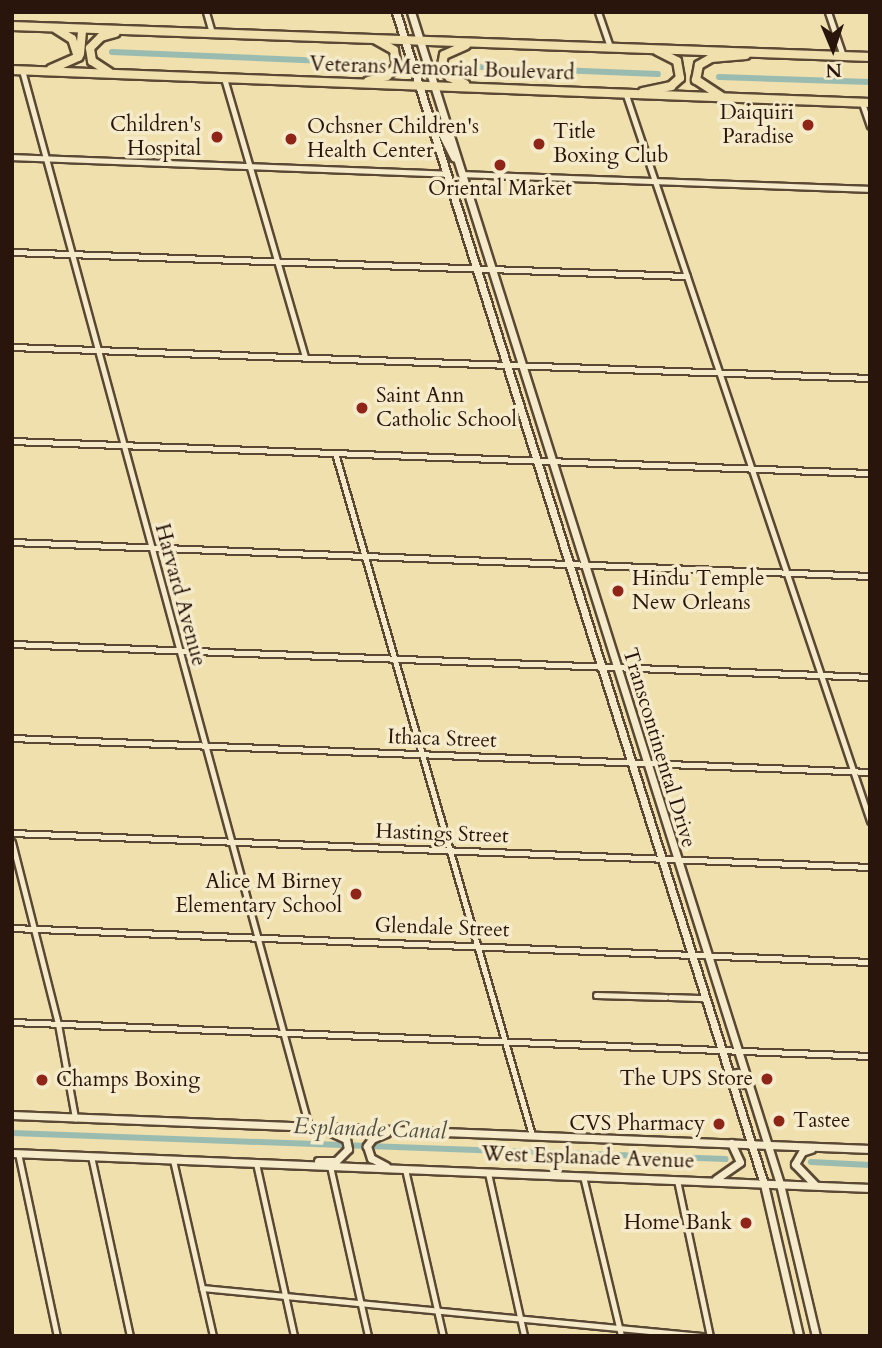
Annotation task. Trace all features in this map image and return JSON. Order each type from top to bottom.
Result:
[{"type":"main road","name":"Veterans Memorial Boulevard","points":[[12,26],[870,57]]},
{"type":"main road","points":[[54,28],[72,39],[78,57]]},
{"type":"main road","points":[[78,57],[82,29]]},
{"type":"main road","points":[[112,74],[92,61],[90,48],[101,37],[124,30]]},
{"type":"main road","points":[[362,83],[387,76],[397,66],[394,50],[375,40]]},
{"type":"main road","points":[[470,87],[444,72],[442,59],[454,48],[476,42]]},
{"type":"main road","points":[[626,95],[667,87],[680,78],[681,68],[674,58],[648,48]]},
{"type":"main road","points":[[727,98],[700,85],[697,68],[706,59],[752,52]]},
{"type":"main road","points":[[45,71],[78,57]]},
{"type":"main road","name":"Veterans Memorial Boulevard","points":[[12,70],[866,103]]},
{"type":"street","points":[[206,12],[212,33]]},
{"type":"street","name":"Transcontinental Drive","points":[[396,12],[764,1184],[799,1336]]},
{"type":"street","name":"Transcontinental Drive","points":[[411,12],[675,859],[780,1184],[816,1336]]},
{"type":"street","points":[[598,12],[610,47]]},
{"type":"street","points":[[828,12],[843,56]]},
{"type":"street","name":"Harvard Avenue","points":[[22,70],[153,548],[178,650],[260,937],[309,1127]]},
{"type":"street","points":[[224,78],[304,357]]},
{"type":"street","points":[[626,95],[870,821]]},
{"type":"street","points":[[866,103],[870,127]]},
{"type":"street","points":[[431,128],[439,128],[458,164]]},
{"type":"street","points":[[12,157],[446,174]]},
{"type":"street","points":[[462,174],[870,189]]},
{"type":"street","points":[[12,252],[687,276]]},
{"type":"street","points":[[12,346],[870,378]]},
{"type":"street","points":[[12,441],[870,473]]},
{"type":"street","points":[[335,453],[532,1135]]},
{"type":"street","points":[[12,542],[870,576]]},
{"type":"street","points":[[12,644],[870,677]]},
{"type":"street","name":"Ithaca Street","points":[[12,738],[870,772]]},
{"type":"street","name":"Hastings Street","points":[[12,832],[870,867]]},
{"type":"street","points":[[12,842],[58,1024],[75,1118]]},
{"type":"street","name":"Glendale Street","points":[[12,928],[870,962]]},
{"type":"street","points":[[596,995],[706,998]]},
{"type":"street","points":[[12,1022],[870,1056]]},
{"type":"street","points":[[729,1074],[738,1073],[749,1086]]},
{"type":"street","name":"West Esplanade Avenue","points":[[12,1115],[870,1149]]},
{"type":"street","points":[[275,1164],[336,1161],[348,1146],[339,1135],[318,1127]]},
{"type":"street","points":[[395,1169],[371,1158],[369,1143],[408,1131]]},
{"type":"street","points":[[715,1180],[730,1173],[740,1161],[731,1143]]},
{"type":"street","points":[[815,1186],[795,1164],[802,1152],[819,1147]]},
{"type":"street","points":[[15,1153],[57,1336]]},
{"type":"street","name":"West Esplanade Avenue","points":[[15,1153],[870,1188]]},
{"type":"street","points":[[91,1156],[130,1336]]},
{"type":"street","points":[[173,1160],[213,1336]]},
{"type":"street","points":[[256,1163],[294,1336]]},
{"type":"street","points":[[330,1166],[368,1336]]},
{"type":"street","points":[[405,1169],[443,1336]]},
{"type":"street","points":[[488,1173],[524,1336]]},
{"type":"street","points":[[583,1176],[621,1336]]},
{"type":"street","points":[[677,1180],[710,1336]]},
{"type":"street","points":[[202,1288],[702,1336]]},
{"type":"waterway","points":[[112,52],[380,63]]},
{"type":"waterway","points":[[458,66],[658,74]]},
{"type":"waterway","points":[[719,77],[870,82]]},
{"type":"waterway","name":"Esplanade Canal","points":[[12,1133],[726,1159]]},
{"type":"waterway","name":"Esplanade Canal","points":[[811,1162],[870,1165]]},
{"type":"place","name":"Daiquiri Paradise","points":[[808,125]]},
{"type":"place","name":"Children's Hospital","points":[[217,137]]},
{"type":"place","name":"Ochsner Children's Health Center","points":[[291,139]]},
{"type":"place","name":"Title Boxing Club","points":[[539,144]]},
{"type":"place","name":"Oriental Market","points":[[500,165]]},
{"type":"place","name":"Saint Ann Catholic School","points":[[362,408]]},
{"type":"place","name":"Hindu Temple New Orleans","points":[[618,591]]},
{"type":"place","name":"Alice M Birney Elementary School","points":[[356,894]]},
{"type":"place","name":"The UPS Store","points":[[767,1079]]},
{"type":"place","name":"Champs Boxing","points":[[42,1080]]},
{"type":"place","name":"Tastee","points":[[779,1121]]},
{"type":"place","name":"CVS Pharmacy","points":[[719,1124]]},
{"type":"place","name":"Home Bank","points":[[746,1223]]}]
